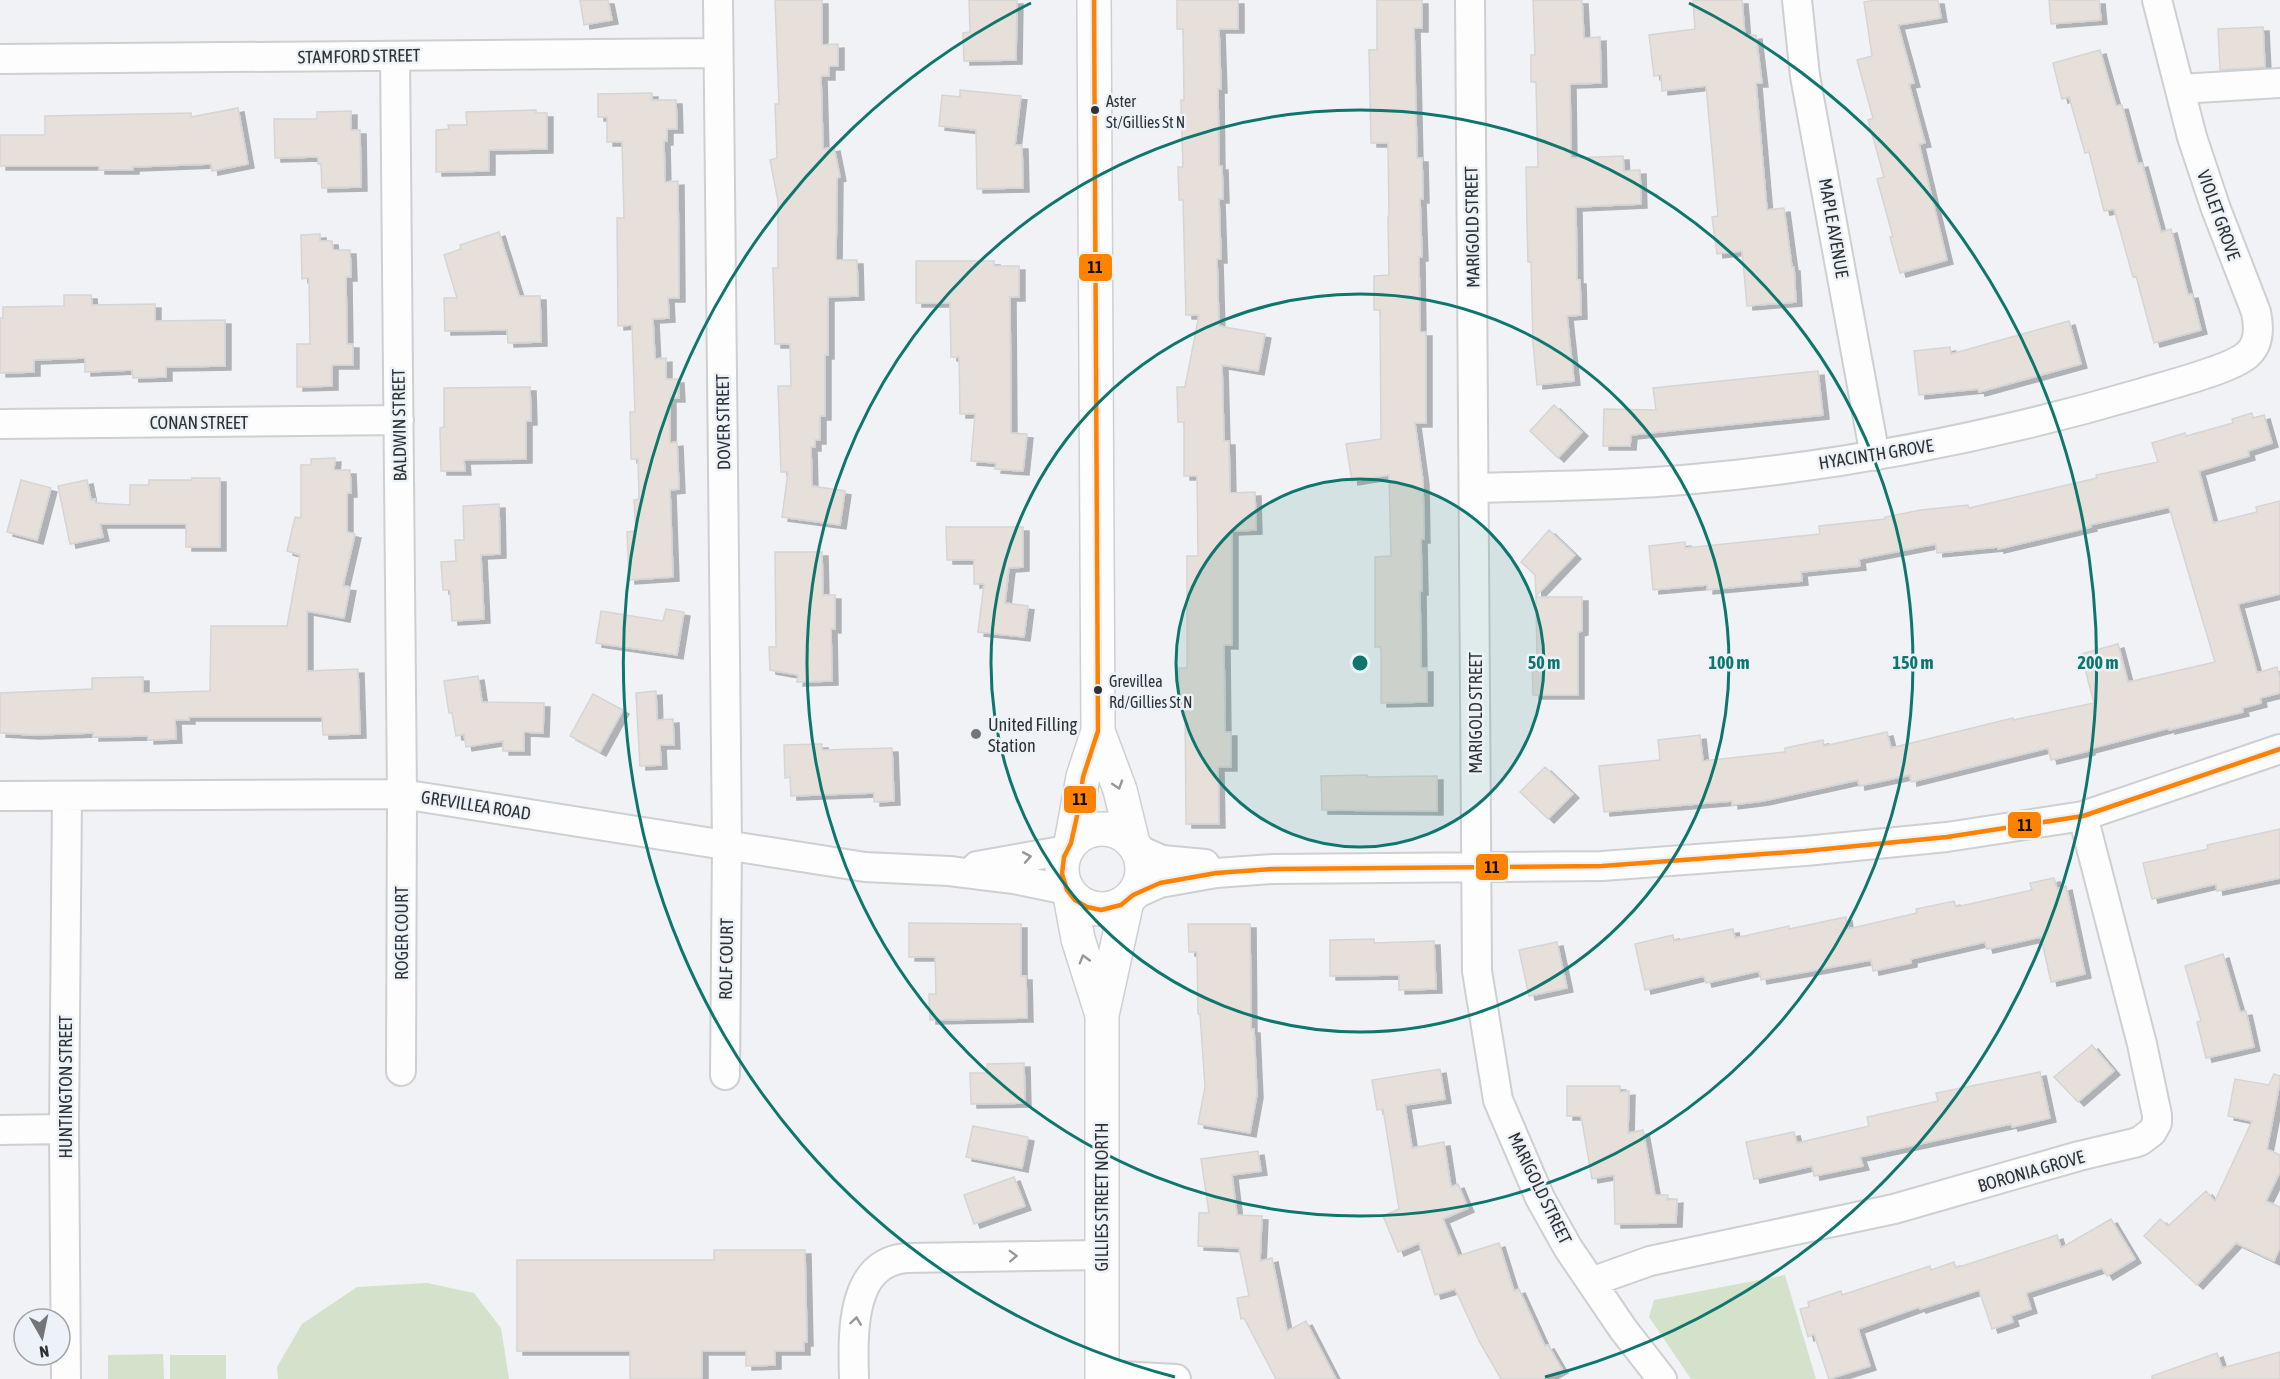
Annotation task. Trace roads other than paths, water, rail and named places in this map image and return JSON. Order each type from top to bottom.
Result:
[{"type":"main road","name":"GILLIES STREET NORTH","points":[[1094,0],[1098,730],[1083,777],[1062,874],[1069,892],[1078,939],[1102,1015]]},
{"type":"main road","name":"GILLIES STREET NORTH","points":[[1098,730],[1120,790],[1135,846],[1142,860],[1143,872],[1140,884],[1130,898],[1102,1015],[1102,1377]]},
{"type":"main road","points":[[1069,847],[1082,834],[1102,829],[1122,834],[1135,846]]},
{"type":"main road","points":[[1069,892],[1081,904],[1094,909],[1115,908],[1130,898]]},
{"type":"street","name":"DOVER STREET","points":[[718,0],[727,844]]},
{"type":"street","name":"MARIGOLD STREET","points":[[1470,0],[1477,971],[1498,1100],[1555,1226],[1623,1329],[1662,1379]]},
{"type":"street","name":"MAPLE AVENUE","points":[[1797,0],[1805,76],[1875,456]]},
{"type":"street","name":"VIOLET GROVE","points":[[2157,0],[2192,137],[2212,199],[2254,306],[2258,329],[2257,340]]},
{"type":"street","name":"VIOLET GROVE","points":[[2176,0],[2180,89]]},
{"type":"street","name":"STAMFORD STREET","points":[[0,59],[718,53]]},
{"type":"street","name":"BALDWIN STREET","points":[[395,56],[402,794]]},
{"type":"street","points":[[2180,89],[2280,83]]},
{"type":"street","name":"HYACINTH GROVE","points":[[1474,488],[1683,480],[1875,456],[1976,436],[2143,392],[2237,361],[2251,351],[2257,340]]},
{"type":"street","name":"CONAN STREET","points":[[0,423],[399,420]]},
{"type":"street","points":[[1130,898],[1160,883],[1188,877],[1273,869],[1602,866],[1805,851],[1947,837],[2083,816],[2280,749]]},
{"type":"street","name":"GREVILLEA ROAD","points":[[0,796],[402,794],[865,867],[1014,879],[1069,892]]},
{"type":"street","name":"ROGER COURT","points":[[401,1071],[402,794]]},
{"type":"street","name":"HUNTINGTON STREET","points":[[66,1379],[64,1129],[67,796]]},
{"type":"street","name":"BORONIA GROVE","points":[[1591,1282],[1650,1261],[1832,1223],[1946,1196],[2079,1156],[2134,1143],[2149,1136],[2157,1123],[2157,1115],[2142,1044],[2083,816]]},
{"type":"street","name":"ROLF COURT","points":[[725,1075],[727,844]]},
{"type":"street","points":[[1135,846],[1169,861],[1273,869]]},
{"type":"street","name":"GREVILLEA ROAD","points":[[949,872],[1069,847]]},
{"type":"street","points":[[0,1130],[64,1129]]},
{"type":"street","points":[[854,1379],[856,1312],[869,1281],[886,1264],[899,1258],[913,1257],[1101,1255]]},
{"type":"street","points":[[1102,1377],[1176,1379]]},
{"type":"place","name":"Aster St/Gillies St N","points":[[1095,110]]},
{"type":"place","name":"Grevillea Rd/Gillies St N","points":[[1098,690]]},
{"type":"place","name":"United Filling Station","points":[[976,734]]}]
